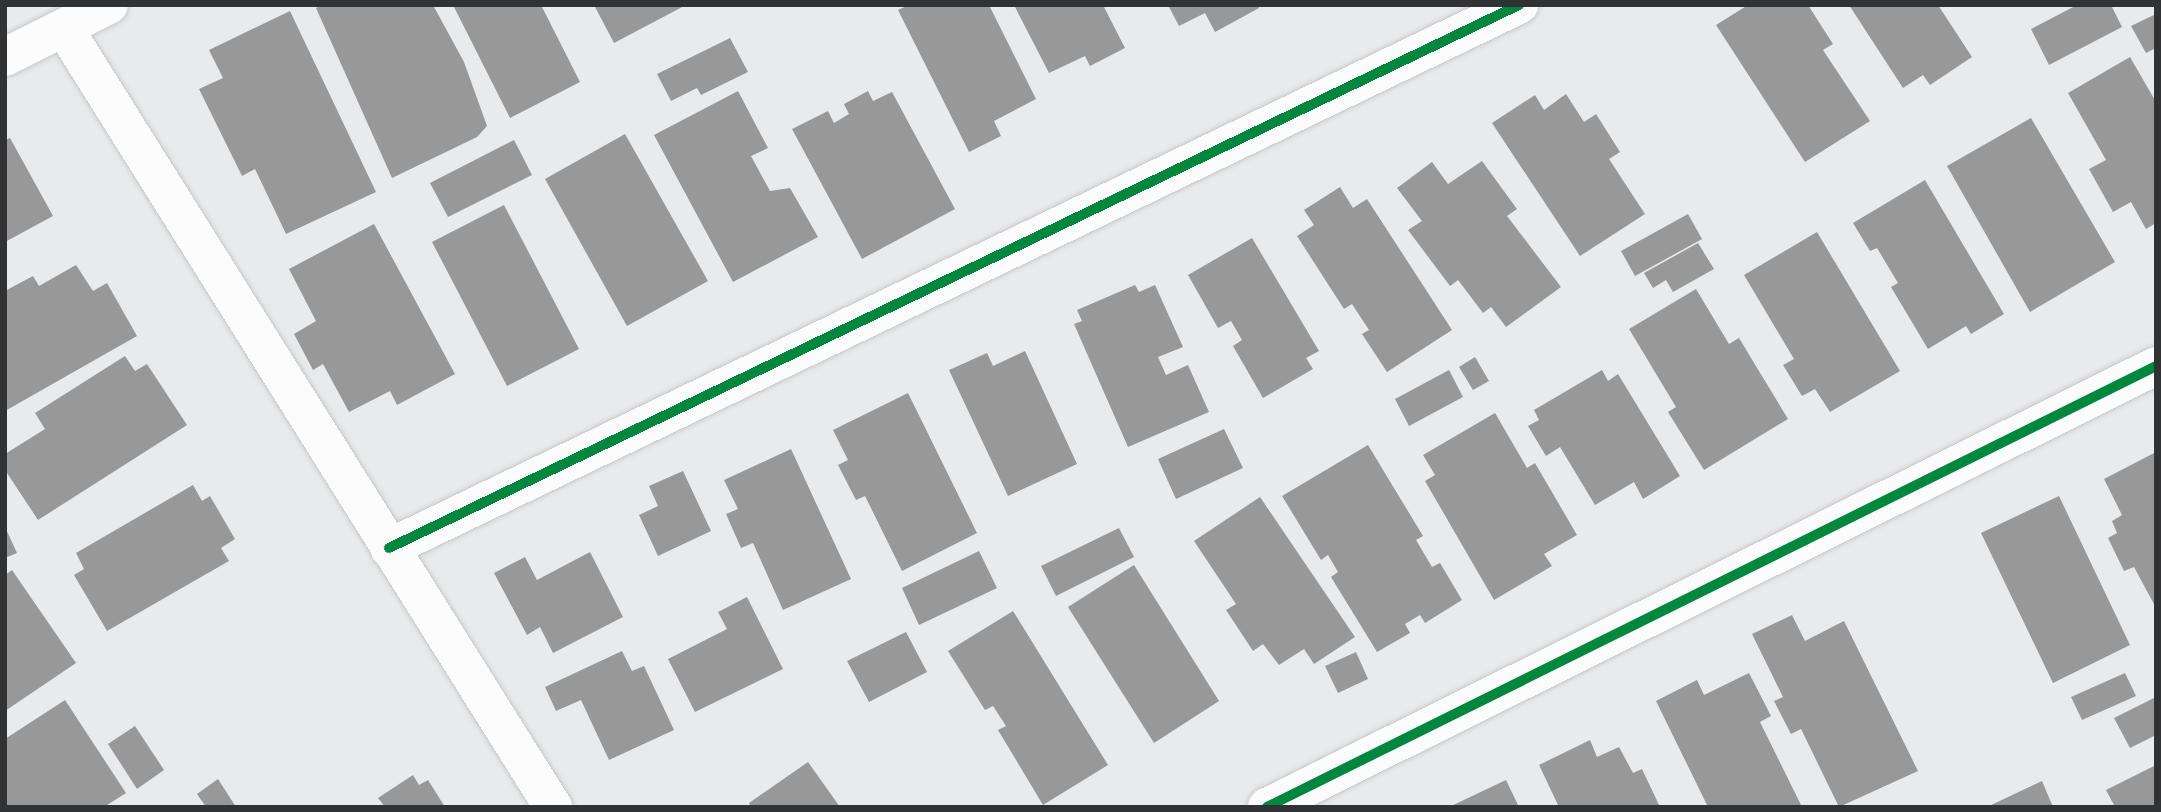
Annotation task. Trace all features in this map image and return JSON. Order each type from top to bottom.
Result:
[{"type":"street","points":[[5,57],[109,5]]},
{"type":"street","points":[[389,548],[1519,5]]},
{"type":"street","points":[[64,28],[553,807]]},
{"type":"street","points":[[1267,807],[2156,366]]},
{"type":"building","points":[[322,5],[433,5],[464,62],[487,126],[477,137],[392,178],[316,8]]},
{"type":"building","points":[[453,5],[541,5],[580,82],[510,118]]},
{"type":"building","points":[[594,5],[686,5],[614,43]]},
{"type":"building","points":[[909,5],[989,5],[1036,99],[994,121],[1001,136],[969,152],[898,10]]},
{"type":"building","points":[[1014,5],[1103,5],[1125,48],[1090,66],[1085,56],[1049,73]]},
{"type":"building","points":[[1168,5],[1258,5],[1259,8],[1215,32],[1205,13],[1179,26]]},
{"type":"building","points":[[1748,5],[1808,5],[1833,44],[1823,50],[1870,121],[1805,162],[1716,25]]},
{"type":"building","points":[[1849,5],[1938,5],[1972,57],[1930,85],[1923,75],[1903,88]]},
{"type":"building","points":[[2077,5],[2111,5],[2122,27],[2049,65],[2031,29]]},
{"type":"building","points":[[290,11],[376,192],[286,234],[255,169],[242,176],[199,89],[223,78],[209,50]]},
{"type":"building","points":[[2156,14],[2156,48],[2146,53],[2131,26]]},
{"type":"building","points":[[730,38],[748,72],[701,95],[697,88],[671,101],[657,74]]},
{"type":"building","points":[[2130,57],[2156,102],[2156,223],[2146,229],[2131,202],[2113,212],[2089,169],[2106,160],[2068,93]]},
{"type":"building","points":[[738,91],[768,148],[751,156],[770,191],[790,188],[818,237],[733,282],[654,135]]},
{"type":"building","points":[[868,91],[873,101],[892,92],[955,209],[862,259],[792,129],[828,111],[834,123],[849,114],[844,104]]},
{"type":"building","points":[[1566,94],[1584,122],[1596,114],[1620,152],[1609,159],[1645,214],[1580,256],[1492,123],[1535,95],[1544,110]]},
{"type":"building","points":[[2031,118],[2115,262],[2030,312],[1947,166]]},
{"type":"building","points":[[625,134],[708,281],[627,326],[545,179]]},
{"type":"building","points":[[10,138],[53,216],[5,242],[5,140]]},
{"type":"building","points":[[514,140],[532,175],[448,217],[430,183]]},
{"type":"building","points":[[1482,161],[1517,209],[1507,216],[1561,287],[1506,327],[1491,307],[1483,313],[1458,280],[1450,286],[1408,230],[1422,221],[1397,188],[1432,162],[1448,184]]},
{"type":"building","points":[[1925,180],[2004,314],[1971,334],[1966,326],[1928,349],[1891,287],[1898,283],[1877,248],[1870,251],[1853,223]]},
{"type":"building","points":[[1340,187],[1353,208],[1367,199],[1452,330],[1387,372],[1362,334],[1369,330],[1352,304],[1344,309],[1297,236],[1314,225],[1304,210]]},
{"type":"building","points":[[504,205],[579,349],[507,386],[432,242]]},
{"type":"building","points":[[1688,214],[1702,239],[1635,276],[1621,251]]},
{"type":"building","points":[[374,224],[455,374],[397,405],[390,391],[349,412],[323,364],[313,370],[294,334],[316,321],[289,269]]},
{"type":"building","points":[[1817,232],[1900,371],[1830,412],[1815,389],[1802,396],[1783,365],[1794,359],[1744,275]]},
{"type":"building","points":[[1252,238],[1319,351],[1306,358],[1313,369],[1263,398],[1233,346],[1242,340],[1231,321],[1218,328],[1188,275]]},
{"type":"building","points":[[1698,243],[1714,269],[1673,292],[1666,280],[1653,288],[1644,273]]},
{"type":"building","points":[[76,265],[93,291],[107,283],[137,336],[5,411],[5,291],[33,276],[39,286]]},
{"type":"building","points":[[1135,285],[1139,292],[1155,285],[1183,347],[1158,357],[1166,375],[1188,365],[1209,412],[1128,447],[1074,324],[1082,321],[1077,310]]},
{"type":"building","points":[[1696,289],[1729,344],[1739,338],[1788,419],[1704,470],[1668,412],[1676,407],[1629,329]]},
{"type":"building","points":[[1025,351],[1077,464],[1008,496],[949,370],[987,353],[993,366]]},
{"type":"building","points":[[125,356],[135,371],[147,364],[187,425],[38,520],[5,470],[5,454],[45,429],[35,413]]},
{"type":"building","points":[[1475,357],[1489,381],[1473,390],[1459,367]]},
{"type":"building","points":[[1449,370],[1463,397],[1409,426],[1395,399]]},
{"type":"building","points":[[1602,370],[1608,381],[1618,374],[1680,476],[1643,499],[1634,482],[1595,505],[1560,447],[1546,456],[1528,426],[1539,420],[1534,410]]},
{"type":"building","points":[[908,393],[977,533],[902,571],[865,496],[856,500],[838,465],[848,460],[833,430]]},
{"type":"building","points":[[1495,413],[1527,468],[1535,463],[1577,535],[1544,554],[1552,566],[1494,600],[1425,481],[1435,475],[1423,455]]},
{"type":"building","points":[[1224,429],[1243,468],[1176,499],[1158,459]]},
{"type":"building","points":[[1368,445],[1423,536],[1416,540],[1432,567],[1440,563],[1462,600],[1425,623],[1420,615],[1405,624],[1410,633],[1377,652],[1331,577],[1338,572],[1328,555],[1321,560],[1282,496]]},
{"type":"building","points":[[791,449],[851,579],[783,610],[753,543],[741,548],[726,514],[738,509],[724,480]]},
{"type":"building","points":[[2156,452],[2156,608],[2134,567],[2124,571],[2108,538],[2117,533],[2112,521],[2122,515],[2104,479]]},
{"type":"building","points":[[683,471],[711,531],[658,556],[639,515],[658,506],[649,486]]},
{"type":"building","points":[[193,485],[202,501],[210,496],[235,539],[221,548],[229,561],[107,631],[74,575],[84,569],[76,553]]},
{"type":"building","points":[[2059,496],[2130,645],[2053,683],[1981,533]]},
{"type":"building","points":[[1260,497],[1355,637],[1314,664],[1304,649],[1279,665],[1263,644],[1253,651],[1226,610],[1236,604],[1194,541]]},
{"type":"building","points":[[5,527],[17,553],[5,558]]},
{"type":"building","points":[[1119,528],[1134,557],[1056,596],[1041,566]]},
{"type":"building","points":[[979,551],[997,588],[919,625],[902,588]]},
{"type":"building","points":[[590,552],[623,617],[553,653],[540,627],[527,635],[494,573],[525,557],[537,580]]},
{"type":"building","points":[[1134,565],[1219,701],[1154,743],[1068,607]]},
{"type":"building","points":[[12,570],[76,663],[5,711],[5,575]]},
{"type":"building","points":[[747,597],[783,669],[695,712],[668,659],[727,629],[718,612]]},
{"type":"building","points":[[1013,611],[1108,765],[1043,805],[998,730],[1006,726],[993,706],[985,710],[948,651]]},
{"type":"building","points":[[1792,615],[1805,641],[1844,621],[1918,771],[1839,807],[1801,729],[1791,734],[1774,701],[1783,697],[1752,634]]},
{"type":"building","points":[[906,632],[927,672],[869,702],[847,661]]},
{"type":"building","points":[[622,651],[632,671],[644,666],[674,730],[609,760],[581,700],[556,711],[545,687]]},
{"type":"building","points":[[1356,652],[1368,679],[1338,693],[1325,666]]},
{"type":"building","points":[[1749,673],[1771,716],[1760,722],[1802,807],[1708,807],[1656,701],[1697,680],[1704,695]]},
{"type":"building","points":[[2125,673],[2136,696],[2082,720],[2071,697]]},
{"type":"building","points":[[2156,697],[2156,735],[2130,748],[2114,718]]},
{"type":"building","points":[[65,700],[126,793],[104,807],[5,807],[5,739]]},
{"type":"building","points":[[135,726],[164,770],[137,789],[108,744]]},
{"type":"building","points":[[1590,740],[1597,757],[1619,747],[1633,773],[1642,769],[1660,807],[1559,807],[1539,765]]},
{"type":"building","points":[[808,762],[840,807],[751,807],[749,803]]},
{"type":"building","points":[[2156,765],[2156,807],[2115,807],[2106,790]]},
{"type":"building","points":[[413,775],[419,785],[428,780],[445,807],[385,807],[378,798]]},
{"type":"building","points":[[218,779],[236,807],[206,807],[197,794]]},
{"type":"building","points":[[1506,780],[1519,807],[1449,807]]},
{"type":"building","points":[[2042,781],[2053,807],[1987,807]]},
{"type":"cycle path","points":[[389,548],[1519,5]]},
{"type":"cycle path","points":[[1267,807],[2156,366]]}]
